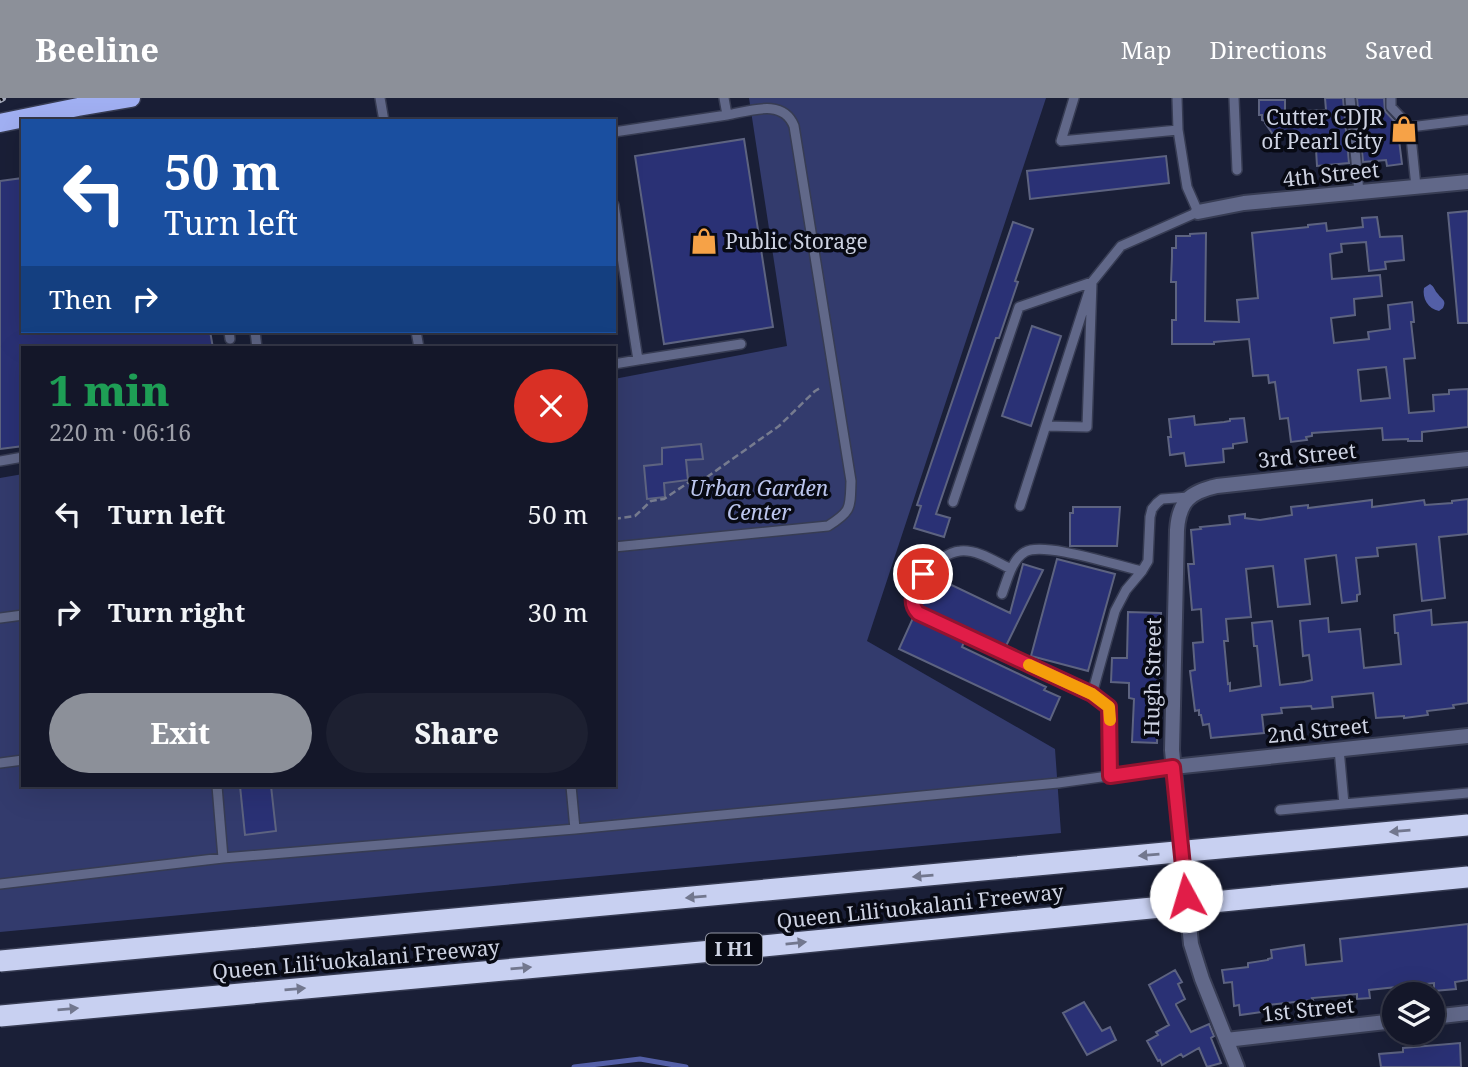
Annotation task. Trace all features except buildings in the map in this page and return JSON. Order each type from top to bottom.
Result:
[{"type":"highway","name":"Queen Liliʻuokalani Freeway","points":[[0,961],[1468,825]]},
{"type":"highway","name":"Queen Liliʻuokalani Freeway","points":[[0,1016],[1468,877]]},
{"type":"main road","points":[[0,122],[131,98]]},
{"type":"street","name":"4th Street","points":[[1198,212],[1244,203],[1468,182]]},
{"type":"street","name":"3rd Street","points":[[1189,497],[1198,491],[1217,486],[1468,459]]},
{"type":"street","name":"Hugh Street","points":[[1189,497],[1178,517],[1177,530],[1173,767],[1191,944],[1237,1067]]},
{"type":"street","name":"2nd Street","points":[[1173,767],[1468,736]]},
{"type":"street","points":[[1445,1016],[1468,1013]]},
{"type":"street","name":"1st Street","points":[[1226,1040],[1382,1022]]},
{"type":"lane","points":[[380,98],[384,119]]},
{"type":"lane","points":[[724,98],[727,115]]},
{"type":"lane","points":[[1074,98],[1061,141],[1178,131]]},
{"type":"lane","points":[[1020,506],[1092,282],[1121,246],[1198,212],[1187,187],[1178,131],[1177,98]]},
{"type":"lane","points":[[1234,98],[1237,170]]},
{"type":"lane","points":[[1350,98],[1359,192]]},
{"type":"lane","points":[[1391,98],[1391,107],[1410,127],[1416,187]]},
{"type":"lane","points":[[616,132],[770,107],[782,110],[790,117],[794,126],[851,481],[850,503],[845,516],[828,526],[616,547]]},
{"type":"lane","points":[[1410,127],[1468,120]]},
{"type":"lane","points":[[616,218],[638,360]]},
{"type":"lane","points":[[1046,426],[1087,428],[1092,282]]},
{"type":"lane","points":[[953,502],[1019,307],[1092,282]]},
{"type":"lane","points":[[616,363],[741,344]]},
{"type":"lane","points":[[0,461],[21,457]]},
{"type":"lane","points":[[1092,694],[1115,611],[1126,590],[1148,561],[1152,509],[1162,499],[1189,497]]},
{"type":"lane","points":[[1002,594],[1011,569],[1023,552],[1034,548],[1050,549],[1142,571]]},
{"type":"lane","points":[[1011,569],[971,551],[958,551],[947,555],[923,574],[913,595],[913,608],[918,613],[1092,694],[1109,707],[1110,776]]},
{"type":"lane","points":[[0,618],[21,615]]},
{"type":"lane","points":[[1339,749],[1344,804]]},
{"type":"lane","points":[[0,763],[21,760]]},
{"type":"lane","points":[[0,884],[223,858],[575,829],[1044,785],[1173,767]]},
{"type":"lane","points":[[217,787],[223,858]]},
{"type":"lane","points":[[571,787],[575,829]]},
{"type":"lane","points":[[1280,810],[1468,793]]},
{"type":"path","points":[[616,519],[635,516],[651,501],[664,499],[692,480],[706,477],[779,426],[815,391],[824,386],[835,385]]},
{"type":"green space","name":"Urban Garden Center","points":[[749,98],[1046,98],[867,641],[1055,749],[1061,833],[0,932],[0,478],[21,474],[21,787],[616,787],[616,379],[787,346]]},
{"type":"shaded area","points":[[1430,284],[1444,302],[1439,311],[1432,308],[1425,299],[1424,288]]},
{"type":"waterway","points":[[574,1067],[640,1059],[686,1067]]},
{"type":"slow traffic","points":[[1029,665],[1092,694],[1109,707],[1110,720]]},
{"type":"place","name":"Cutter CDJR of Pearl City","points":[[1404,129]]},
{"type":"place","name":"Public Storage","points":[[704,241]]},
{"type":"route","points":[[923,574],[912,602],[918,613],[1092,694],[1109,707],[1110,776],[1173,767],[1186,896]]}]
